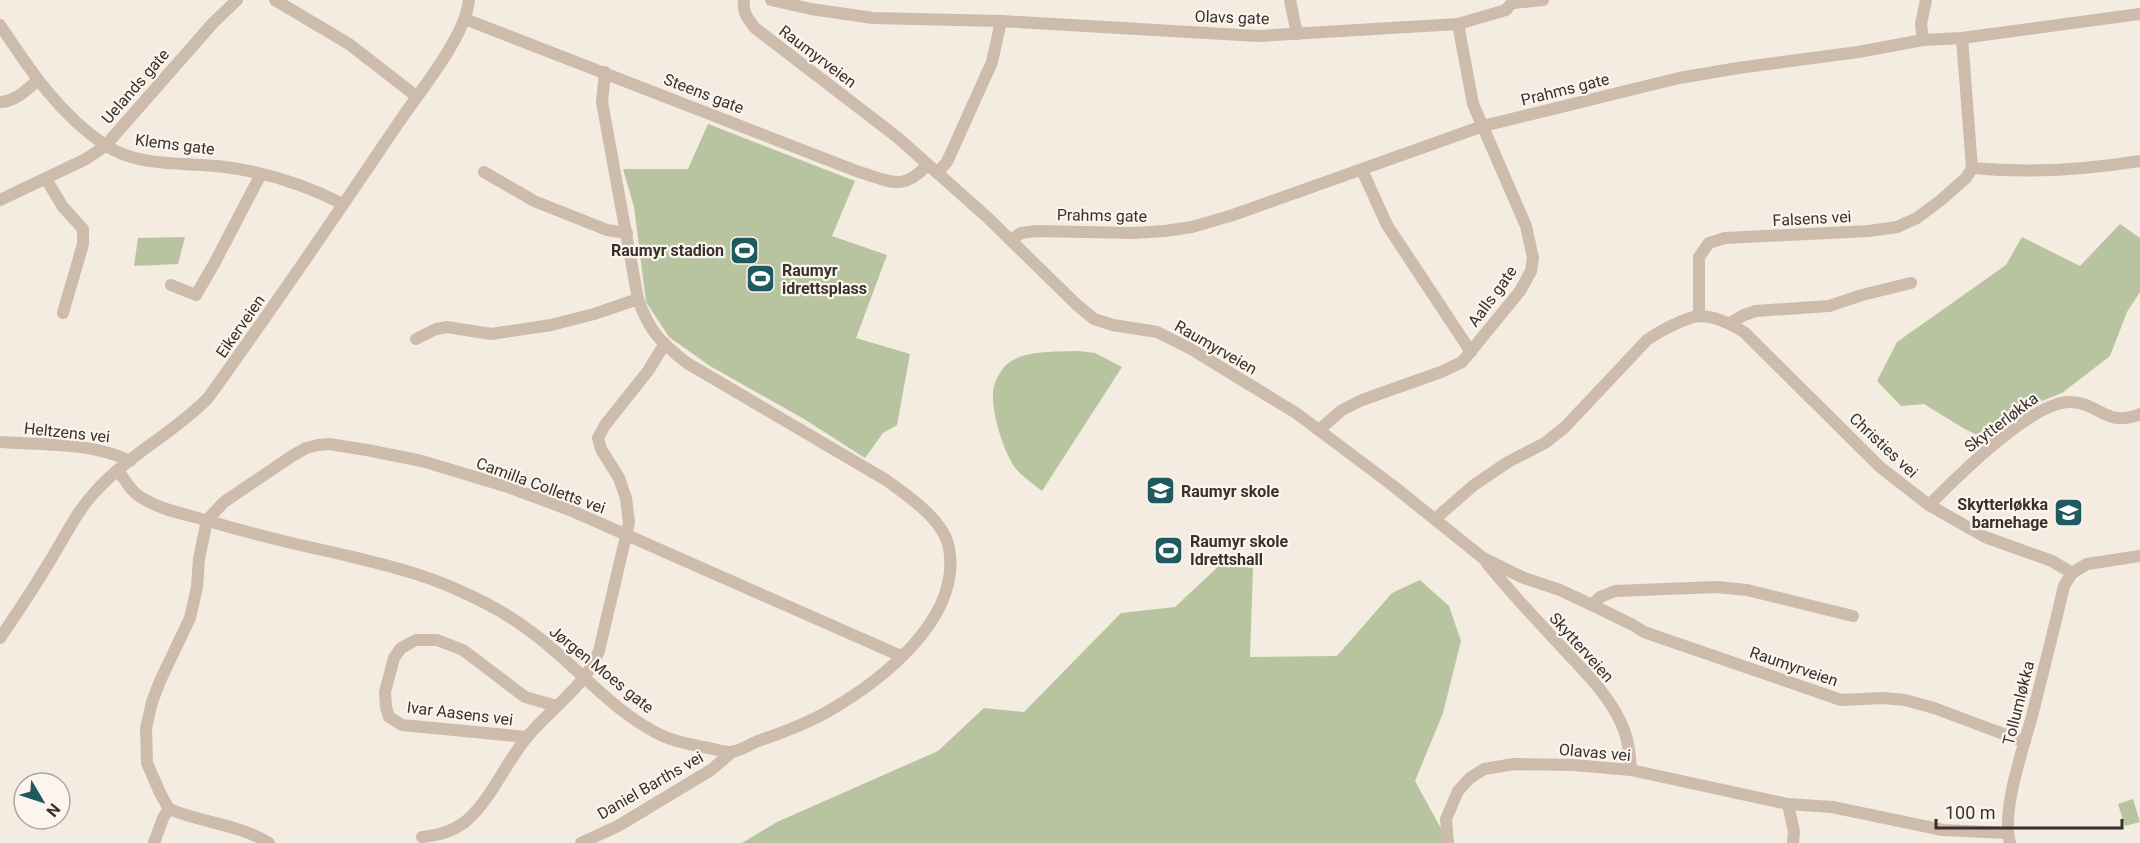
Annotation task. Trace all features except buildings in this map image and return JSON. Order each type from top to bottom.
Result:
[{"type":"street","name":"Uelands gate","points":[[0,200],[86,159],[105,146],[213,23],[237,0]]},
{"type":"street","points":[[275,0],[349,44],[416,96]]},
{"type":"street","name":"Eikerveien","points":[[0,638],[79,512],[95,491],[129,461],[194,413],[208,398],[440,62],[465,20],[469,0]]},
{"type":"street","name":"Raumyrveien","points":[[744,0],[743,8],[746,16],[755,28],[897,137],[1094,319],[1113,326],[1157,332],[1247,383],[1319,430],[1483,558],[1524,578],[1592,605],[1633,624],[1644,632],[1842,700],[1883,698],[1905,700],[1934,708],[2025,742]]},
{"type":"street","name":"Olavs gate","points":[[771,0],[811,9],[873,18],[1001,21],[1228,35],[1297,34],[1458,24],[1495,15],[1506,10],[1513,2],[1543,0]]},
{"type":"street","points":[[1290,0],[1297,34]]},
{"type":"street","points":[[1921,0],[1926,0],[1921,24],[1923,40]]},
{"type":"street","name":"Prahms gate","points":[[1011,240],[1021,233],[1036,231],[1134,233],[1192,227],[1362,170],[1483,126],[1679,78],[1858,52],[1923,40],[1962,38],[2140,14]]},
{"type":"street","name":"Steens gate","points":[[465,20],[605,72],[859,172],[904,183],[927,165]]},
{"type":"street","points":[[937,174],[947,162],[993,62],[1001,21]]},
{"type":"street","name":"Aalls gate","points":[[1319,430],[1342,410],[1362,400],[1442,372],[1462,362],[1520,291],[1531,271],[1533,258],[1526,226],[1473,104],[1458,24]]},
{"type":"street","name":"Klems gate","points":[[0,25],[37,81],[59,107],[105,146],[150,161],[228,167],[261,174],[291,183],[343,204]]},
{"type":"street","points":[[1962,38],[1972,168],[1998,171],[2103,167],[2140,161]]},
{"type":"street","points":[[605,72],[602,102],[638,299],[645,320],[653,333],[687,363],[886,480],[931,517],[949,546],[948,583],[940,605],[918,641],[857,694],[826,713],[786,732],[732,752]]},
{"type":"street","points":[[0,102],[8,102],[19,97],[37,81]]},
{"type":"street","name":"Falsens vei","points":[[1699,316],[1699,257],[1709,243],[1725,238],[1857,232],[1897,227],[1917,218],[1941,200],[1966,178],[1972,168]]},
{"type":"street","points":[[1362,170],[1387,225],[1471,352]]},
{"type":"street","points":[[484,172],[534,201],[607,230],[627,233]]},
{"type":"street","points":[[171,285],[196,295],[261,174]]},
{"type":"street","points":[[46,179],[63,207],[83,229],[82,244],[63,313]]},
{"type":"street","points":[[1730,323],[1756,311],[1829,306],[1911,283]]},
{"type":"street","points":[[416,339],[436,329],[447,327],[491,334],[551,325],[638,299]]},
{"type":"street","points":[[1435,519],[1474,485],[1508,462],[1545,444],[1565,428],[1647,340],[1660,330],[1699,316]]},
{"type":"street","name":"Christies vei","points":[[1699,316],[1730,323],[1744,332],[1880,467],[1929,505],[1985,537],[2052,561],[2072,573]]},
{"type":"street","points":[[585,679],[599,651],[628,523],[626,498],[619,478],[601,449],[598,438],[605,425],[648,371],[664,345]]},
{"type":"street","name":"Skytterløkka","points":[[1929,505],[1983,454],[2035,414],[2051,405],[2075,402],[2110,418],[2123,420],[2140,414]]},
{"type":"street","name":"Heltzens vei","points":[[0,442],[93,449],[114,453],[129,461]]},
{"type":"street","name":"Camilla Colletts vei","points":[[207,520],[224,502],[306,448],[329,444],[422,461],[508,487],[570,510],[900,656]]},
{"type":"street","name":"Jørgen Moes gate","points":[[118,471],[129,487],[139,496],[178,513],[259,536],[380,564],[457,589],[503,612],[531,631],[585,679],[645,726],[667,737],[732,752]]},
{"type":"street","points":[[207,520],[190,618],[152,702],[146,728],[147,763],[170,809],[194,819],[237,828],[269,843]]},
{"type":"street","points":[[2072,573],[2087,564],[2140,556]]},
{"type":"street","name":"Skytterveien","points":[[1483,558],[1506,587],[1596,684],[1624,729],[1630,752],[1631,770]]},
{"type":"street","name":"Tollumløkka","points":[[2009,838],[2008,819],[2025,742],[2064,586],[2072,573]]},
{"type":"street","points":[[1592,605],[1600,597],[1615,591],[1716,587],[1747,590],[1853,616]]},
{"type":"street","name":"Ivar Aasens vei","points":[[527,737],[402,724],[389,717],[385,692],[394,658],[401,648],[416,640],[437,640],[463,650],[525,697],[556,706]]},
{"type":"street","name":"Ivar Aasens vei","points":[[422,837],[437,836],[453,830],[467,819],[495,785],[527,737],[585,679]]},
{"type":"street","name":"Daniel Barths vei","points":[[581,843],[618,826],[711,770],[732,752]]},
{"type":"street","name":"Olavas vei","points":[[1448,843],[1446,819],[1458,791],[1470,778],[1484,769],[1514,764],[1574,765],[1631,770],[1788,804],[1832,807],[1943,837],[2009,838]]},
{"type":"street","points":[[1788,804],[1794,832],[1793,843]]},
{"type":"street","points":[[154,843],[163,818],[170,809]]},
{"type":"green space","name":"Raumyr idrettsplass","points":[[708,124],[855,181],[832,236],[887,255],[856,338],[910,354],[897,425],[883,433],[865,458],[804,419],[710,366],[669,337],[646,302],[634,207],[623,169],[688,169]]},
{"type":"green space","points":[[2120,224],[2140,238],[2140,292],[2127,312],[2110,356],[2062,393],[2039,402],[1989,441],[1924,404],[1901,406],[1877,381],[1897,342],[2006,265],[2022,237],[2080,266]]},
{"type":"green space","points":[[185,237],[178,264],[134,266],[138,238]]},
{"type":"green space","points":[[1079,351],[1095,353],[1122,367],[1042,491],[1017,470],[1007,453],[995,415],[993,392],[995,383],[1004,367],[1020,357],[1029,354]]},
{"type":"green space","points":[[1221,564],[1253,568],[1250,657],[1337,656],[1392,593],[1420,580],[1449,606],[1461,641],[1443,713],[1415,781],[1449,843],[742,843],[777,822],[938,751],[984,708],[1024,712],[1121,613],[1175,607]]},
{"type":"green space","points":[[2133,799],[2140,822],[2125,826],[2118,804]]},
{"type":"place","name":"Raumyr stadion","points":[[745,250]]},
{"type":"place","name":"Raumyr idrettsplass","points":[[761,279]]},
{"type":"place","name":"Raumyr skole","points":[[1160,491]]},
{"type":"place","name":"Skytterløkka barnehage","points":[[2069,513]]},
{"type":"place","name":"Raumyr skole Idrettshall","points":[[1169,550]]}]
